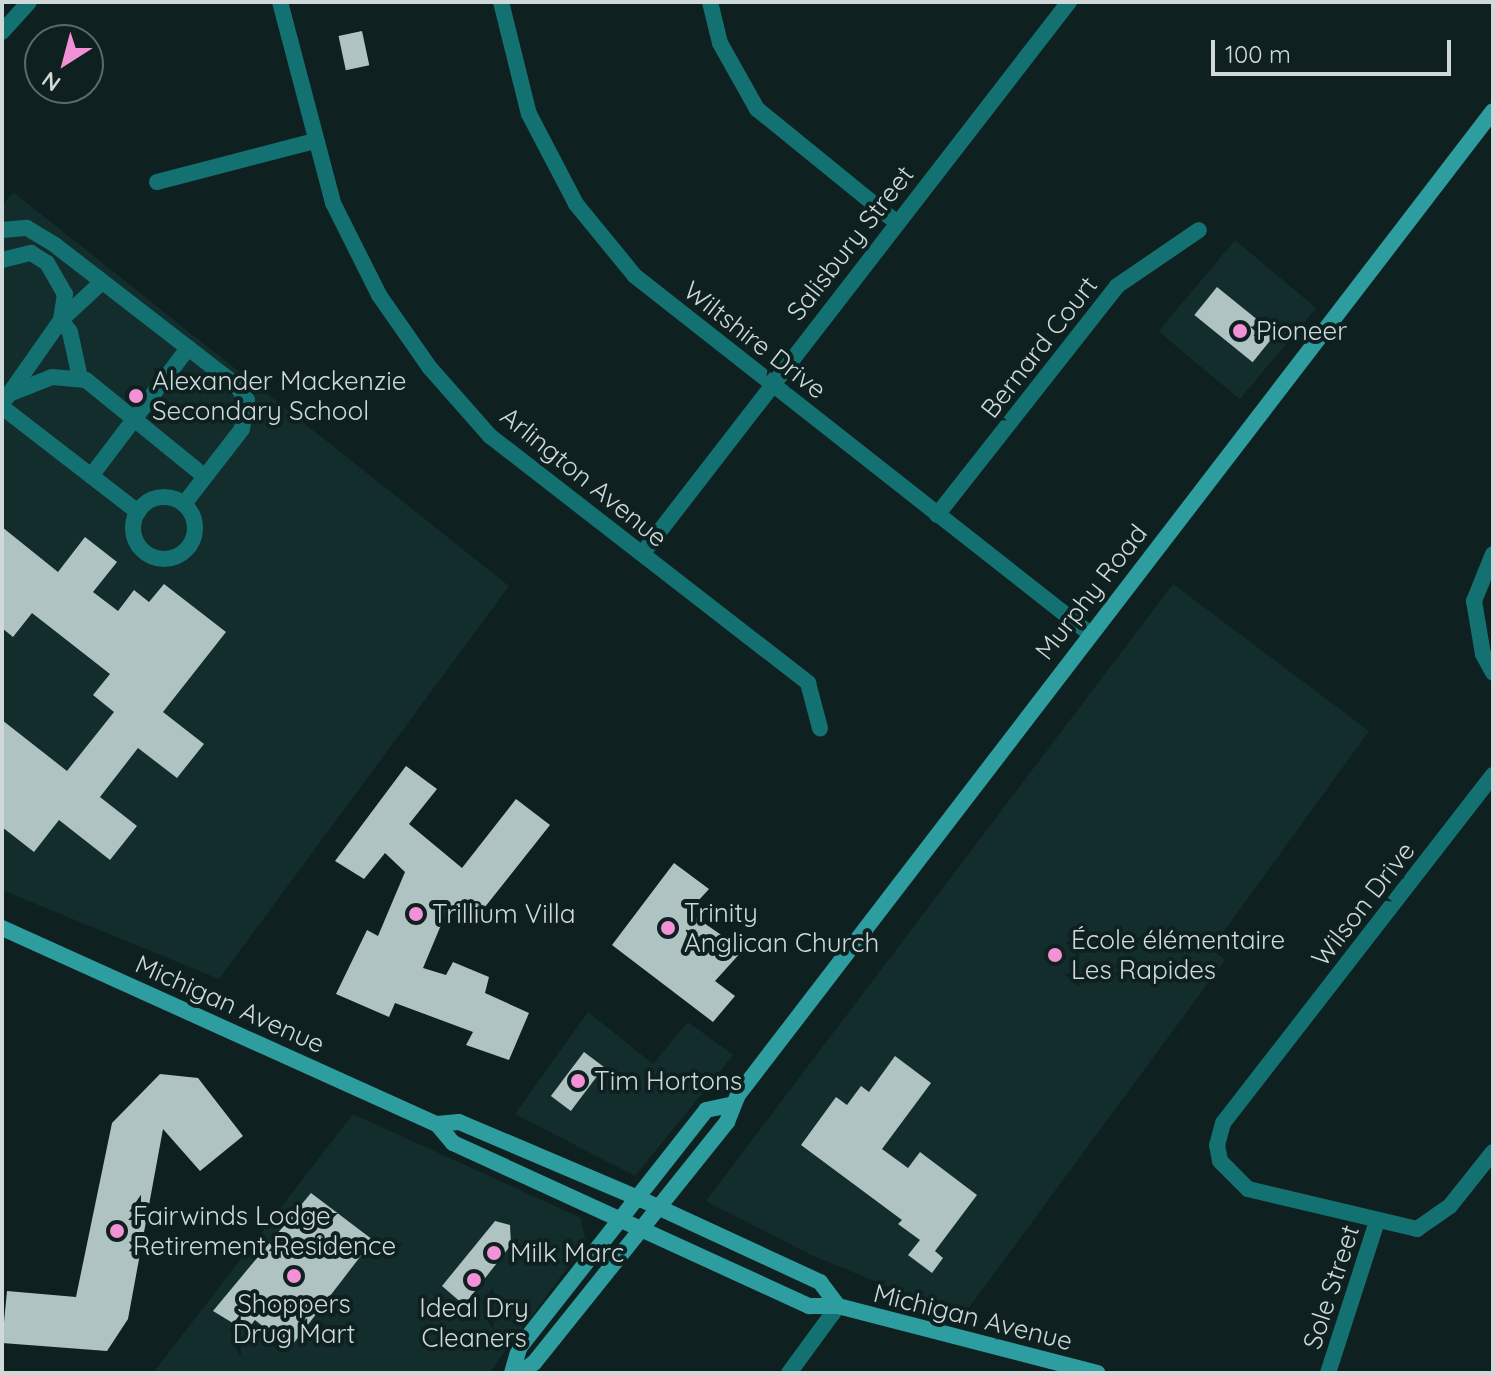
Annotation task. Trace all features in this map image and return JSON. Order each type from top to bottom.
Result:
[{"type":"street","points":[[2,32],[29,2]]},
{"type":"street","name":"Arlington Avenue","points":[[280,2],[314,141],[333,203],[379,295],[430,368],[490,436],[808,683],[820,728]]},
{"type":"street","name":"Wiltshire Drive","points":[[501,2],[529,114],[576,204],[635,276],[1089,633]]},
{"type":"street","points":[[710,2],[720,43],[757,109],[896,222]]},
{"type":"street","name":"Salisbury Street","points":[[642,554],[1069,2]]},
{"type":"street","name":"Murphy Road","points":[[520,1373],[534,1363],[727,1122],[730,1105],[1089,633],[1493,111]]},
{"type":"street","points":[[157,182],[314,141]]},
{"type":"street","points":[[2,230],[27,228],[235,384],[247,400],[242,429],[184,504]]},
{"type":"street","name":"Bernard Court","points":[[937,515],[1117,286],[1199,230]]},
{"type":"street","points":[[2,260],[31,253],[47,263],[65,294],[61,320],[70,332],[80,378]]},
{"type":"street","points":[[4,402],[61,320],[102,282]]},
{"type":"street","points":[[91,476],[188,348]]},
{"type":"street","points":[[4,402],[52,377],[80,378],[204,476]]},
{"type":"street","points":[[4,402],[138,512]]},
{"type":"street","points":[[157,497],[184,504],[195,522],[194,538],[175,559],[156,558],[142,549],[132,524],[138,512],[157,497]]},
{"type":"street","points":[[1493,554],[1474,601],[1483,654],[1493,673]]},
{"type":"street","name":"Wilson Drive","points":[[1377,1221],[1248,1189],[1220,1161],[1217,1145],[1223,1123],[1493,775]]},
{"type":"street","name":"Michigan Avenue","points":[[2,928],[437,1124],[453,1143],[809,1306],[838,1306],[1097,1373]]},
{"type":"street","name":"Murphy Road","points":[[512,1373],[519,1348],[706,1110],[730,1105]]},
{"type":"street","name":"Michigan Avenue","points":[[437,1124],[459,1122],[636,1197],[820,1282],[838,1306]]},
{"type":"street","name":"Sole Street","points":[[1328,1373],[1377,1221],[1403,1228],[1428,1225],[1450,1206],[1493,1152]]},
{"type":"street","points":[[789,1373],[838,1306]]},
{"type":"shaded area","name":"Alexander Mackenzie Secondary School","points":[[13,192],[509,586],[219,979],[2,890],[2,206]]},
{"type":"shaded area","points":[[1235,240],[1316,308],[1240,399],[1159,331]]},
{"type":"shaded area","name":"École élémentaire Les Rapides","points":[[1173,584],[1369,731],[1211,949],[1225,960],[962,1317],[811,1255],[706,1201]]},
{"type":"shaded area","points":[[588,1012],[653,1064],[688,1022],[733,1055],[635,1176],[515,1114]]},
{"type":"shaded area","points":[[353,1114],[581,1218],[586,1243],[489,1373],[153,1373]]},
{"type":"building","points":[[362,31],[369,65],[346,70],[339,36]]},
{"type":"building","points":[[1217,287],[1275,334],[1253,362],[1194,315]]},
{"type":"building","points":[[2,527],[58,572],[85,537],[117,562],[93,592],[118,611],[134,590],[149,602],[164,584],[226,632],[163,712],[204,744],[177,778],[138,748],[100,797],[137,826],[110,860],[59,820],[34,852],[2,827],[2,720],[67,771],[114,712],[93,695],[110,674],[32,613],[13,637],[2,628]]},
{"type":"building","name":"Trillium Villa","points":[[406,766],[437,789],[409,824],[462,868],[516,799],[550,825],[473,922],[449,906],[423,968],[446,975],[453,962],[489,977],[485,993],[529,1013],[509,1060],[466,1045],[473,1032],[395,1003],[389,1017],[336,994],[367,930],[378,936],[405,872],[385,853],[364,879],[335,861]]},
{"type":"building","name":"Trinity Anglican Church","points":[[674,863],[709,889],[688,912],[743,950],[715,981],[735,996],[713,1022],[612,945]]},
{"type":"building","name":"Tim Hortons","points":[[584,1052],[604,1067],[571,1111],[551,1096]]},
{"type":"building","points":[[895,1056],[931,1083],[882,1149],[908,1168],[920,1152],[977,1195],[935,1251],[943,1258],[932,1273],[908,1255],[920,1240],[898,1224],[902,1220],[801,1145],[836,1097],[847,1105],[861,1086],[869,1092]]},
{"type":"building","name":"Fairwinds Lodge Retirement Residence","points":[[160,1074],[198,1078],[243,1136],[200,1171],[163,1129],[128,1319],[107,1351],[2,1343],[7,1291],[76,1297],[112,1123]]},
{"type":"building","name":"Shoppers Drug Mart","points":[[311,1193],[373,1240],[290,1348],[255,1320],[246,1331],[213,1311]]},
{"type":"building","points":[[495,1221],[510,1225],[511,1245],[464,1305],[442,1286]]},
{"type":"place","name":"Pioneer","points":[[1240,331]]},
{"type":"place","name":"Alexander Mackenzie Secondary School","points":[[136,396]]},
{"type":"place","name":"Trillium Villa","points":[[416,914]]},
{"type":"place","name":"Trinity Anglican Church","points":[[668,928]]},
{"type":"place","name":"École élémentaire Les Rapides","points":[[1055,955]]},
{"type":"place","name":"Tim Hortons","points":[[578,1081]]},
{"type":"place","name":"Fairwinds Lodge Retirement Residence","points":[[117,1231]]},
{"type":"place","name":"Milk Marc","points":[[494,1253]]},
{"type":"place","name":"Shoppers Drug Mart","points":[[294,1276]]},
{"type":"place","name":"Ideal Dry Cleaners","points":[[474,1280]]}]
